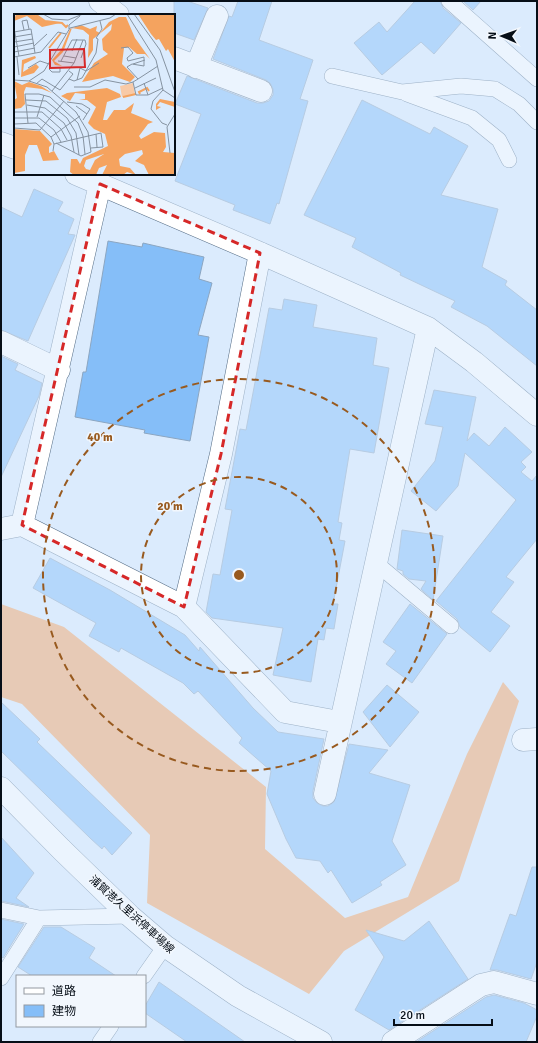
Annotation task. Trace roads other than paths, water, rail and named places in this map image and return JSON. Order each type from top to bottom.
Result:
[{"type":"street","points":[[100,1],[117,14]]},
{"type":"street","points":[[196,68],[217,16]]},
{"type":"street","points":[[175,58],[196,68],[261,91]]},
{"type":"street","points":[[1,143],[14,148]]},
{"type":"street","points":[[78,175],[260,253],[428,328],[474,362],[537,415]]},
{"type":"street","points":[[22,525],[59,370],[100,184]]},
{"type":"street","points":[[184,607],[222,454],[260,253]]},
{"type":"street","points":[[325,794],[339,722],[377,564],[428,328]]},
{"type":"street","points":[[1,342],[59,370]]},
{"type":"street","points":[[1,529],[22,525],[184,607],[285,712],[339,722]]},
{"type":"street","name":"浦賀港久里浜停車場線","points":[[1,788],[130,916],[165,946],[238,996],[321,1042]]},
{"type":"street","points":[[393,1042],[481,985],[494,982],[537,994]]},
{"type":"lane","points":[[449,1],[537,79]]},
{"type":"lane","points":[[332,76],[402,92],[472,118],[499,140],[509,160]]},
{"type":"lane","points":[[402,92],[461,86],[495,89],[519,104],[537,122]]},
{"type":"lane","points":[[377,564],[451,626]]},
{"type":"lane","points":[[1,910],[39,918],[130,916]]},
{"type":"lane","points":[[1,978],[39,918]]},
{"type":"lane","points":[[145,975],[165,946]]},
{"type":"lane","points":[[100,1042],[110,1027]]}]
